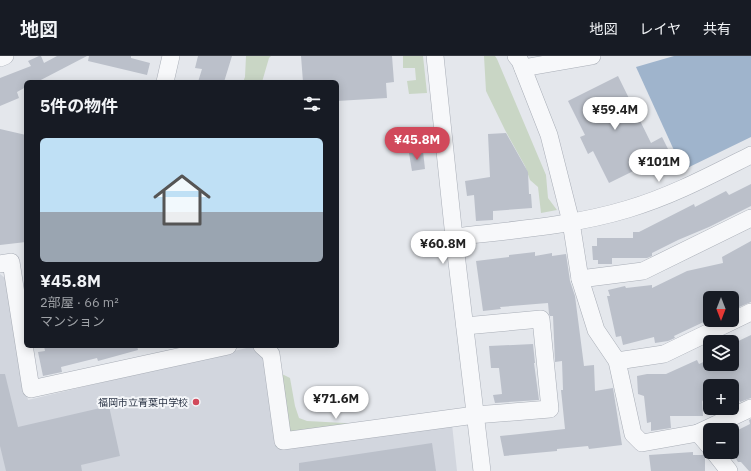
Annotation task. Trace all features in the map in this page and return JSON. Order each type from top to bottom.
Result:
[{"type":"street","points":[[0,58],[5,56]]},
{"type":"street","points":[[166,80],[172,56]]},
{"type":"street","points":[[435,56],[454,237],[482,471]]},
{"type":"street","points":[[592,56],[520,62],[549,135],[571,222],[580,279],[596,330],[617,362],[633,434],[642,443],[698,433],[751,408]]},
{"type":"street","points":[[454,237],[571,222],[599,217],[629,209],[676,192],[751,155]]},
{"type":"street","points":[[580,279],[643,271],[751,218]]},
{"type":"street","points":[[0,264],[11,262],[24,345]]},
{"type":"street","points":[[617,362],[664,354],[751,312]]},
{"type":"street","points":[[264,348],[271,354],[283,441],[475,415],[550,409],[541,319],[465,326]]},
{"type":"street","points":[[25,348],[31,389],[158,354],[210,348]]},
{"type":"street","points":[[698,433],[703,439]]},
{"type":"street","points":[[720,459],[729,471]]},
{"type":"shaded area","name":"福岡市立青葉中学校","points":[[0,274],[5,278],[28,400],[247,348],[257,348],[264,356],[279,448],[452,424],[457,471],[0,471]]},
{"type":"green space","points":[[246,56],[271,56],[269,58],[263,80],[244,80]]},
{"type":"green space","points":[[403,56],[423,56],[427,93],[409,94],[407,81],[416,80],[415,68],[403,68]]},
{"type":"green space","points":[[484,56],[495,56],[497,59],[546,175],[548,198],[557,210],[541,213],[538,187],[530,180],[525,166],[486,91]]},
{"type":"green space","points":[[275,348],[280,373],[290,378],[295,406],[299,418],[307,421],[363,424],[285,436]]},
{"type":"water","points":[[674,56],[751,56],[751,137],[683,170],[636,67]]},
{"type":"building","points":[[39,56],[41,56],[44,63],[57,56],[87,56],[41,80],[24,80],[24,88],[17,92],[19,98],[0,106],[0,78],[31,66],[28,61]]},
{"type":"building","points":[[89,56],[131,56],[131,58],[150,63],[147,75],[88,61]]},
{"type":"building","points":[[198,56],[232,56],[225,80],[199,80],[202,69],[195,68]]},
{"type":"building","points":[[301,56],[392,56],[394,82],[386,83],[387,98],[339,101],[339,80],[303,80]]},
{"type":"building","points":[[618,76],[651,143],[662,137],[670,153],[609,183],[593,151],[588,154],[580,137],[585,135],[568,101]]},
{"type":"building","points":[[0,129],[24,135],[24,242],[0,245]]},
{"type":"building","points":[[506,133],[528,172],[529,194],[531,194],[532,208],[493,211],[493,220],[476,221],[474,195],[467,196],[465,181],[490,177],[488,134]]},
{"type":"building","points":[[423,151],[425,169],[412,171],[409,153]]},
{"type":"building","points":[[751,184],[751,206],[652,253],[652,256],[647,258],[612,258],[612,264],[598,264],[598,260],[593,260],[592,246],[597,246],[597,238],[633,238],[633,232],[639,232],[694,204],[695,207],[726,191],[729,195]]},
{"type":"building","points":[[751,241],[751,302],[739,307],[739,291],[703,291],[703,322],[674,336],[675,338],[668,341],[655,343],[654,337],[623,345],[621,336],[616,337],[607,296],[610,296],[608,290],[625,286],[626,288],[652,285],[652,288],[687,271],[723,263],[722,257]]},
{"type":"building","points":[[535,252],[535,256],[552,253],[552,256],[566,254],[570,281],[575,296],[584,366],[594,365],[595,391],[613,388],[622,445],[589,449],[588,446],[557,449],[557,451],[504,456],[500,436],[565,429],[561,390],[563,390],[562,361],[555,362],[553,316],[550,316],[549,314],[548,303],[500,307],[501,309],[483,311],[476,261]]},
{"type":"building","points":[[751,335],[751,398],[740,402],[739,379],[703,379],[703,416],[670,416],[671,428],[651,431],[651,422],[647,423],[644,396],[638,394],[637,376],[647,374],[666,374],[697,360],[699,364],[703,362],[703,371],[739,371],[739,341]]},
{"type":"building","points":[[533,344],[539,400],[495,403],[493,395],[502,394],[499,368],[491,368],[489,346]]},
{"type":"building","points":[[44,348],[138,348],[138,350],[98,361],[97,358],[61,367],[62,372],[43,376],[38,352],[45,351]]},
{"type":"building","points":[[0,374],[5,374],[18,427],[109,406],[120,456],[81,465],[82,471],[6,471],[0,446]]},
{"type":"building","points":[[751,419],[751,471],[749,471],[736,459],[739,459],[739,430],[750,424],[749,420]]},
{"type":"building","points":[[432,443],[436,471],[299,471],[299,463]]},
{"type":"building","points":[[693,452],[693,455],[703,455],[703,459],[705,459],[705,471],[651,471],[649,455]]},
{"type":"place","name":"福岡市立青葉中学校","points":[[196,402]]}]
